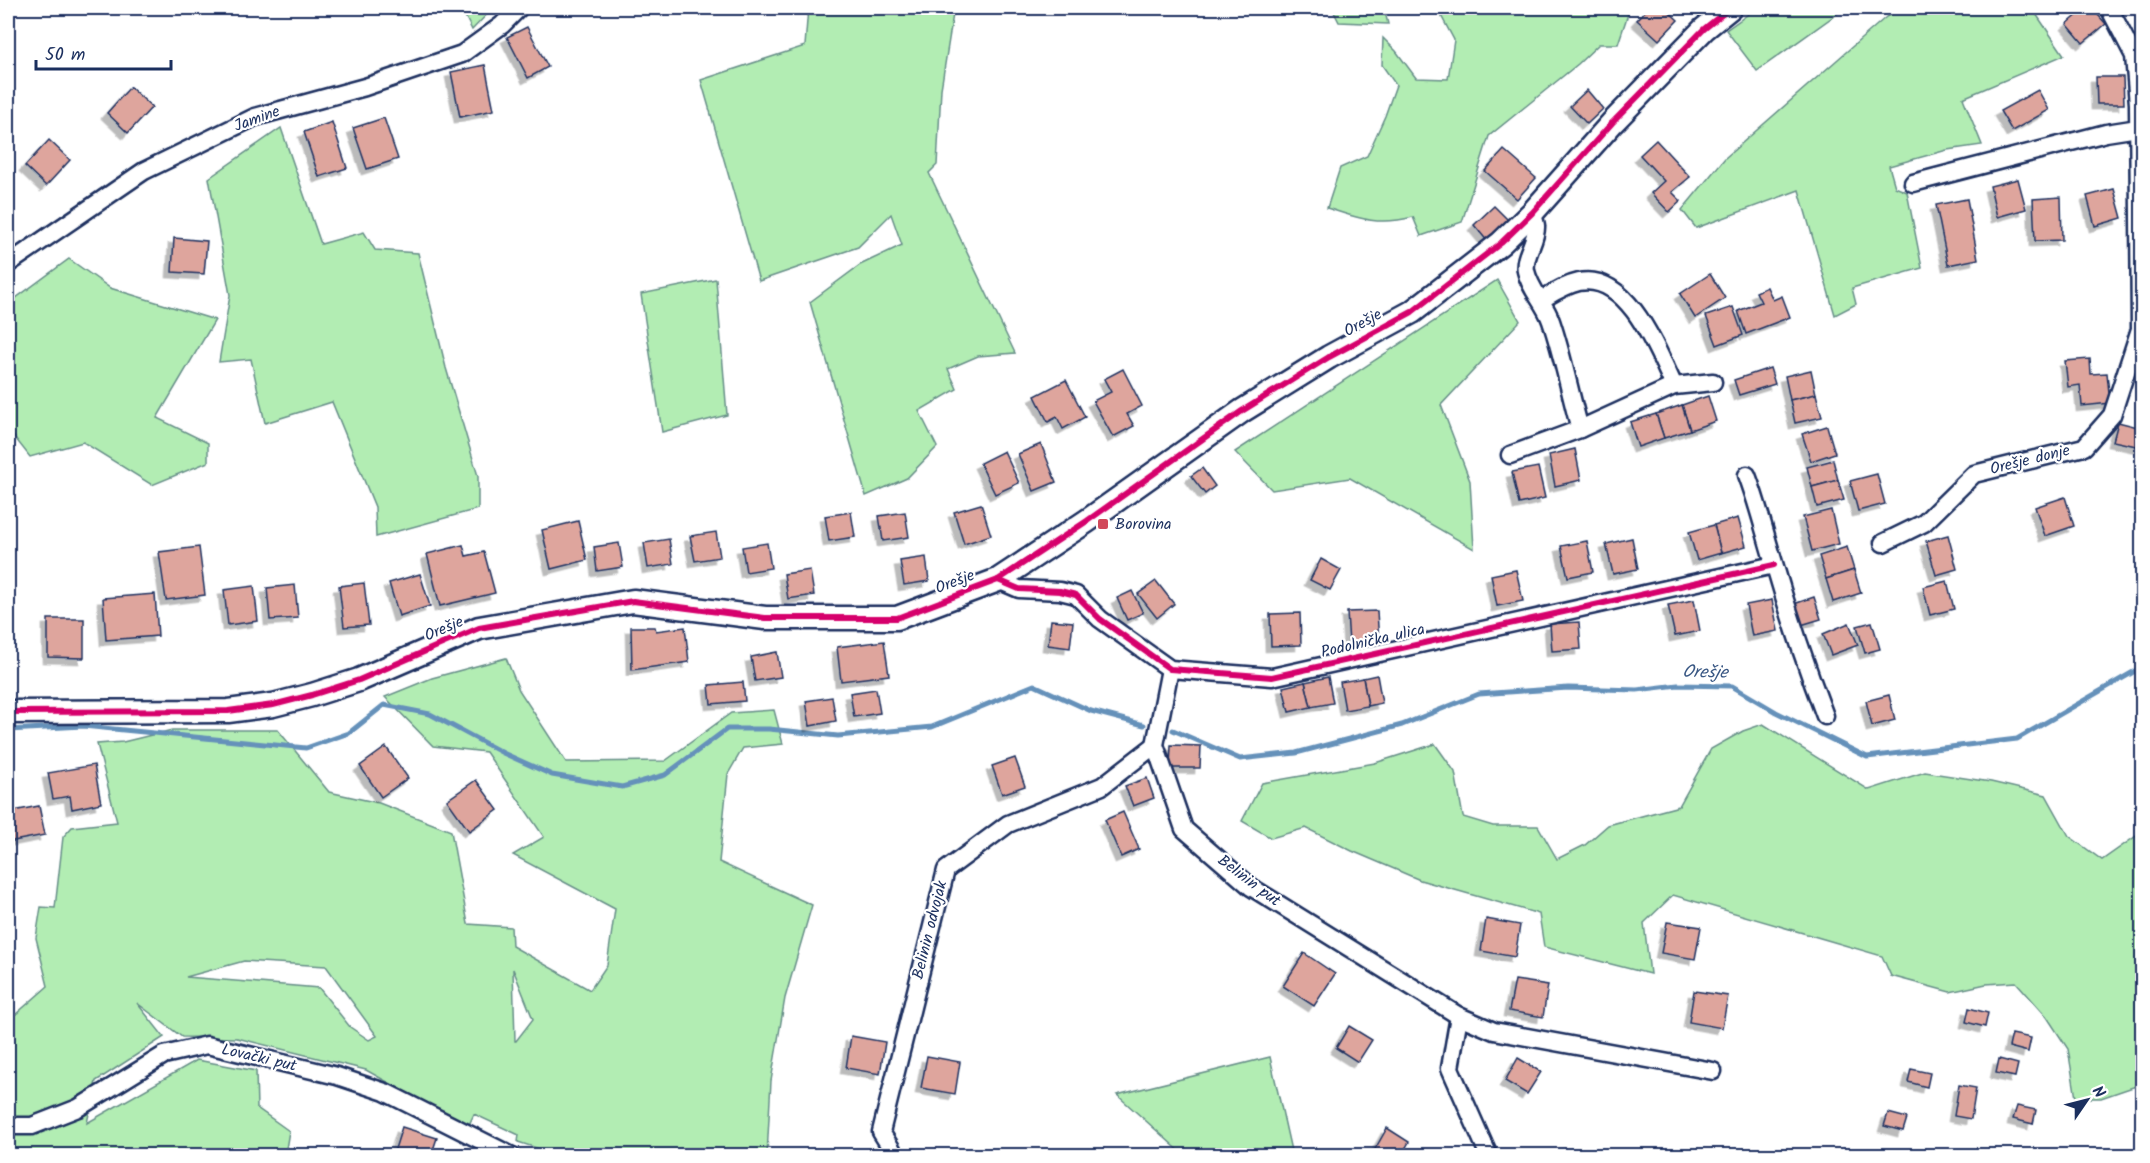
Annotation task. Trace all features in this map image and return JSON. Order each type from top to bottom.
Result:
[{"type":"street","name":"Jamine","points":[[8,264],[144,171],[255,117],[365,87],[462,54],[502,25],[519,8]]},
{"type":"street","name":"Orešje","points":[[8,712],[228,711],[273,705],[359,680],[479,628],[633,601],[765,618],[897,618],[998,580],[1242,411],[1329,357],[1412,312],[1502,243],[1532,213],[1612,123],[1704,29],[1730,8]]},
{"type":"street","name":"Orešje donje","points":[[1882,543],[1924,523],[1974,474],[2084,447],[2112,416],[2140,328],[2138,128],[2134,56],[2109,8]]},
{"type":"street","points":[[1913,183],[2106,133],[2138,128]]},
{"type":"street","points":[[1532,213],[1536,226],[1526,268],[1529,283],[1551,320],[1580,429]]},
{"type":"street","points":[[1541,300],[1560,288],[1581,282],[1599,283],[1611,290],[1631,307],[1647,329],[1674,386]]},
{"type":"street","points":[[1510,454],[1580,429],[1674,386],[1713,382]]},
{"type":"street","points":[[1747,475],[1808,672],[1826,716]]},
{"type":"street","name":"Podolnička ulica","points":[[1170,669],[1272,677],[1774,565]]},
{"type":"street","points":[[998,580],[1019,589],[1060,591],[1076,595],[1100,619],[1170,669],[1155,745]]},
{"type":"street","name":"Belinin put","points":[[1155,745],[1184,829],[1251,887],[1459,1016],[1494,1031],[1713,1071]]},
{"type":"street","name":"Belinin odvojak","points":[[896,1155],[881,1132],[946,870],[1008,824],[1102,786],[1155,745]]},
{"type":"street","points":[[1459,1016],[1450,1068],[1489,1155]]},
{"type":"street","name":"Lovački put","points":[[8,1126],[32,1126],[78,1108],[164,1055],[207,1045],[337,1076],[385,1092],[512,1155]]},
{"type":"green space","points":[[461,8],[493,8],[472,30]]},
{"type":"green space","points":[[808,8],[954,8],[941,89],[937,165],[929,173],[1015,353],[978,356],[948,369],[957,389],[919,411],[937,447],[907,478],[866,496],[810,302],[860,265],[902,245],[891,214],[858,247],[759,281],[701,80],[805,46]]},
{"type":"green space","points":[[1332,8],[1384,8],[1388,24],[1339,22]]},
{"type":"green space","points":[[1437,8],[1630,8],[1618,44],[1599,44],[1578,64],[1489,136],[1462,222],[1421,236],[1413,217],[1390,221],[1370,220],[1327,208],[1340,168],[1367,156],[1396,85],[1382,65],[1383,38],[1416,78],[1448,79],[1454,40]]},
{"type":"green space","points":[[1757,8],[1845,8],[1757,71],[1726,30]]},
{"type":"green space","points":[[1902,8],[2032,8],[2064,55],[1963,98],[1982,145],[1947,150],[1889,166],[1895,187],[1907,192],[1922,268],[1852,288],[1856,304],[1835,315],[1799,190],[1696,228],[1682,210],[1725,158],[1886,17]]},
{"type":"green space","points":[[281,128],[321,244],[364,232],[375,250],[418,253],[446,368],[478,476],[478,509],[376,537],[375,507],[332,402],[265,423],[251,359],[219,362],[230,295],[209,178]]},
{"type":"green space","points":[[69,259],[110,288],[215,320],[157,418],[208,443],[208,462],[152,485],[83,442],[30,457],[8,429],[8,304]]},
{"type":"green space","points":[[716,279],[727,415],[662,432],[641,294]]},
{"type":"green space","points":[[1497,280],[1520,321],[1441,405],[1470,481],[1474,549],[1350,478],[1272,490],[1235,452]]},
{"type":"green space","points":[[506,658],[519,690],[566,762],[665,761],[731,713],[774,710],[783,744],[743,748],[728,774],[719,862],[812,905],[785,998],[771,1081],[767,1155],[555,1155],[518,1142],[519,1135],[474,1114],[468,1127],[366,1070],[237,1038],[182,1037],[137,1003],[164,1037],[96,1081],[87,1123],[197,1060],[256,1071],[257,1108],[289,1131],[285,1155],[8,1156],[8,1016],[16,1014],[48,986],[36,938],[41,907],[55,908],[63,837],[72,827],[117,822],[97,744],[123,742],[172,730],[278,730],[329,792],[379,803],[451,831],[468,924],[511,927],[512,946],[590,990],[607,965],[615,909],[513,855],[544,837],[486,752],[433,746],[385,697],[432,678]],"holes":[[[244,961],[326,966],[377,1036],[369,1040],[350,1027],[319,988],[186,977]],[[513,969],[533,1019],[516,1041],[515,1041]]]},
{"type":"green space","points":[[1763,724],[1869,790],[1925,772],[1991,782],[2046,795],[2069,836],[2102,860],[2142,832],[2142,1084],[2101,1098],[2076,1098],[2068,1049],[2047,1017],[2016,982],[1986,984],[1950,992],[1891,976],[1882,956],[1673,895],[1644,923],[1650,974],[1544,947],[1539,914],[1420,880],[1352,851],[1306,828],[1271,838],[1242,821],[1262,783],[1375,763],[1435,744],[1455,772],[1463,817],[1493,826],[1538,826],[1557,859],[1585,845],[1608,825],[1679,806],[1711,749],[1743,731]]},
{"type":"green space","points":[[1270,1057],[1292,1155],[1184,1155],[1117,1095]]},
{"type":"building","points":[[1648,8],[1665,8],[1678,20],[1659,40],[1637,20]]},
{"type":"building","points":[[2086,8],[2092,8],[2106,24],[2083,43],[2067,24]]},
{"type":"building","points":[[527,27],[548,67],[528,78],[507,37]]},
{"type":"building","points":[[485,65],[494,110],[460,117],[451,72]]},
{"type":"building","points":[[2096,77],[2123,77],[2124,104],[2097,104]]},
{"type":"building","points":[[130,87],[152,107],[128,133],[107,113]]},
{"type":"building","points":[[1587,90],[1603,109],[1587,124],[1570,106]]},
{"type":"building","points":[[2038,90],[2049,110],[2012,131],[2000,111]]},
{"type":"building","points":[[384,118],[398,159],[367,169],[353,128]]},
{"type":"building","points":[[332,122],[347,168],[319,177],[304,132]]},
{"type":"building","points":[[49,140],[70,160],[46,186],[25,166]]},
{"type":"building","points":[[1656,140],[1690,177],[1672,192],[1681,201],[1669,212],[1651,193],[1664,181],[1640,155]]},
{"type":"building","points":[[1504,150],[1536,178],[1517,199],[1485,171]]},
{"type":"building","points":[[2018,179],[2026,209],[1997,217],[1990,186]]},
{"type":"building","points":[[2114,189],[2122,218],[2095,226],[2087,196]]},
{"type":"building","points":[[2061,197],[2062,240],[2035,241],[2033,199]]},
{"type":"building","points":[[1967,199],[1978,259],[1948,265],[1936,205]]},
{"type":"building","points":[[1494,206],[1511,223],[1488,242],[1474,225]]},
{"type":"building","points":[[174,238],[207,241],[204,274],[172,272]]},
{"type":"building","points":[[1710,274],[1725,298],[1695,318],[1680,294]]},
{"type":"building","points":[[1767,287],[1773,300],[1782,296],[1790,317],[1746,334],[1738,311],[1761,302],[1756,292]]},
{"type":"building","points":[[1733,307],[1743,335],[1717,345],[1706,316]]},
{"type":"building","points":[[2090,359],[2091,374],[2107,373],[2110,403],[2082,406],[2080,385],[2068,387],[2065,361]]},
{"type":"building","points":[[1770,368],[1775,384],[1739,395],[1734,380]]},
{"type":"building","points":[[1123,369],[1142,406],[1127,414],[1134,426],[1113,437],[1093,401],[1111,392],[1104,379]]},
{"type":"building","points":[[1811,370],[1816,394],[1790,400],[1785,376]]},
{"type":"building","points":[[1066,380],[1085,417],[1063,429],[1057,417],[1048,422],[1035,396]]},
{"type":"building","points":[[1816,394],[1822,417],[1795,423],[1790,400]]},
{"type":"building","points":[[1708,396],[1716,421],[1690,430],[1682,405]]},
{"type":"building","points":[[1682,405],[1690,430],[1664,438],[1656,414]]},
{"type":"building","points":[[1656,414],[1664,438],[1638,447],[1630,422]]},
{"type":"building","points":[[2118,422],[2142,428],[2141,447],[2113,441]]},
{"type":"building","points":[[1827,426],[1835,453],[1811,461],[1802,434]]},
{"type":"building","points":[[1041,444],[1056,482],[1034,491],[1018,454]]},
{"type":"building","points":[[1575,449],[1581,480],[1555,486],[1549,455]]},
{"type":"building","points":[[1004,451],[1019,483],[995,494],[980,463]]},
{"type":"building","points":[[1833,460],[1838,480],[1812,487],[1807,467]]},
{"type":"building","points":[[1538,467],[1545,498],[1519,504],[1512,472]]},
{"type":"building","points":[[1202,468],[1215,486],[1205,494],[1191,476]]},
{"type":"building","points":[[1877,474],[1885,504],[1858,511],[1850,481]]},
{"type":"building","points":[[1838,480],[1844,500],[1817,507],[1812,487]]},
{"type":"building","points":[[2065,497],[2074,526],[2045,536],[2035,507]]},
{"type":"building","points":[[981,504],[991,535],[964,544],[954,512]]},
{"type":"building","points":[[1831,510],[1839,544],[1812,551],[1803,517]]},
{"type":"building","points":[[851,512],[855,537],[829,541],[825,516]]},
{"type":"building","points":[[905,512],[909,537],[883,541],[879,516]]},
{"type":"building","points":[[1738,518],[1746,546],[1721,553],[1714,525]]},
{"type":"building","points":[[578,521],[587,560],[551,569],[542,530]]},
{"type":"building","points":[[1714,525],[1721,553],[1697,560],[1689,532]]},
{"type":"building","points":[[716,532],[720,557],[695,561],[690,536]]},
{"type":"building","points":[[1948,535],[1957,569],[1936,575],[1926,541]]},
{"type":"building","points":[[1632,538],[1638,569],[1613,574],[1606,544]]},
{"type":"building","points":[[669,539],[673,564],[648,568],[644,543]]},
{"type":"building","points":[[1587,541],[1593,572],[1568,577],[1561,546]]},
{"type":"building","points":[[619,543],[623,567],[597,571],[594,547]]},
{"type":"building","points":[[767,543],[771,568],[746,572],[742,547]]},
{"type":"building","points":[[463,545],[466,556],[484,552],[495,593],[440,606],[427,554]]},
{"type":"building","points":[[199,547],[205,595],[166,600],[159,552]]},
{"type":"building","points":[[1847,547],[1854,570],[1826,579],[1819,556]]},
{"type":"building","points":[[926,557],[929,581],[904,585],[900,561]]},
{"type":"building","points":[[1321,559],[1341,570],[1330,590],[1310,580]]},
{"type":"building","points":[[810,570],[814,595],[788,599],[784,574]]},
{"type":"building","points":[[1516,570],[1523,601],[1497,606],[1491,575]]},
{"type":"building","points":[[1854,570],[1861,593],[1833,602],[1826,579]]},
{"type":"building","points":[[420,574],[430,606],[399,616],[389,583]]},
{"type":"building","points":[[1156,581],[1174,604],[1157,618],[1138,594]]},
{"type":"building","points":[[1947,581],[1954,609],[1930,615],[1923,587]]},
{"type":"building","points":[[364,583],[369,625],[344,627],[339,586]]},
{"type":"building","points":[[295,585],[298,618],[270,620],[267,588]]},
{"type":"building","points":[[254,586],[258,621],[228,625],[224,590]]},
{"type":"building","points":[[1132,591],[1143,613],[1127,620],[1117,598]]},
{"type":"building","points":[[155,594],[158,636],[106,640],[103,598]]},
{"type":"building","points":[[1814,597],[1821,619],[1801,625],[1794,604]]},
{"type":"building","points":[[1694,600],[1700,631],[1675,636],[1668,605]]},
{"type":"building","points":[[1772,600],[1778,631],[1752,636],[1746,605]]},
{"type":"building","points":[[1377,611],[1379,643],[1349,644],[1347,612]]},
{"type":"building","points":[[1300,613],[1301,645],[1271,646],[1270,614]]},
{"type":"building","points":[[48,619],[84,619],[84,658],[48,657]]},
{"type":"building","points":[[1051,620],[1073,622],[1070,648],[1048,645]]},
{"type":"building","points":[[1579,622],[1581,649],[1552,651],[1550,624]]},
{"type":"building","points":[[1872,622],[1880,649],[1865,653],[1857,626]]},
{"type":"building","points":[[1849,623],[1858,645],[1831,655],[1823,634]]},
{"type":"building","points":[[631,627],[655,627],[656,631],[685,627],[689,662],[632,670]]},
{"type":"building","points":[[884,641],[889,675],[841,681],[837,647]]},
{"type":"building","points":[[777,652],[781,677],[755,681],[751,657]]},
{"type":"building","points":[[1377,675],[1382,703],[1368,706],[1363,678]]},
{"type":"building","points":[[1328,677],[1333,703],[1311,707],[1305,682]]},
{"type":"building","points":[[1363,678],[1368,706],[1345,710],[1340,682]]},
{"type":"building","points":[[743,682],[745,701],[711,704],[709,685]]},
{"type":"building","points":[[1305,682],[1311,707],[1289,712],[1283,687]]},
{"type":"building","points":[[876,689],[880,713],[854,717],[850,693]]},
{"type":"building","points":[[1889,695],[1895,720],[1872,726],[1866,701]]},
{"type":"building","points":[[832,697],[836,721],[810,726],[806,701]]},
{"type":"building","points":[[1171,745],[1201,746],[1200,768],[1170,768]]},
{"type":"building","points":[[386,747],[408,778],[381,797],[360,766]]},
{"type":"building","points":[[1015,758],[1025,786],[1002,794],[992,766]]},
{"type":"building","points":[[94,765],[101,803],[72,809],[70,796],[53,799],[48,773]]},
{"type":"building","points":[[1147,778],[1154,798],[1133,806],[1125,786]]},
{"type":"building","points":[[476,780],[498,810],[469,831],[447,800]]},
{"type":"building","points":[[39,806],[45,835],[8,842],[8,812]]},
{"type":"building","points":[[1123,812],[1139,849],[1121,857],[1105,820]]},
{"type":"building","points":[[1486,919],[1520,925],[1515,957],[1481,951]]},
{"type":"building","points":[[1667,922],[1701,927],[1695,959],[1661,953]]},
{"type":"building","points":[[1304,953],[1335,974],[1314,1006],[1283,986]]},
{"type":"building","points":[[1515,980],[1548,985],[1543,1017],[1509,1011]]},
{"type":"building","points":[[1694,991],[1728,996],[1722,1028],[1689,1022]]},
{"type":"building","points":[[1969,1008],[1988,1013],[1985,1027],[1966,1022]]},
{"type":"building","points":[[1349,1026],[1372,1040],[1358,1062],[1336,1048]]},
{"type":"building","points":[[2012,1034],[2031,1038],[2028,1052],[2009,1047]]},
{"type":"building","points":[[851,1036],[885,1042],[880,1074],[846,1068]]},
{"type":"building","points":[[927,1056],[960,1062],[955,1094],[921,1088]]},
{"type":"building","points":[[1518,1058],[1541,1072],[1527,1094],[1505,1081]]},
{"type":"building","points":[[1999,1059],[2018,1064],[2015,1077],[1996,1073]]},
{"type":"building","points":[[1911,1069],[1930,1073],[1927,1087],[1908,1082]]},
{"type":"building","points":[[1959,1085],[1976,1088],[1971,1119],[1954,1116]]},
{"type":"building","points":[[2017,1106],[2036,1110],[2033,1124],[2013,1119]]},
{"type":"building","points":[[1888,1113],[1907,1118],[1903,1131],[1884,1126]]},
{"type":"building","points":[[402,1127],[437,1138],[431,1156],[406,1156],[394,1152]]},
{"type":"building","points":[[1387,1128],[1409,1142],[1401,1156],[1382,1156],[1374,1151]]},
{"type":"waterway","name":"Orešje","points":[[1173,730],[1240,759],[1296,753],[1402,725],[1479,694],[1568,688],[1637,690],[1678,685],[1732,686],[1776,712],[1867,757],[2017,739],[2142,667]]},
{"type":"waterway","name":"Orešje","points":[[8,730],[83,726],[306,748],[349,733],[384,705],[430,714],[503,753],[552,775],[622,787],[665,775],[727,729],[769,729],[838,736],[932,727],[1034,685],[1091,711],[1144,725]]},
{"type":"cycle path","points":[[8,712],[228,711],[273,705],[359,680],[479,628],[633,601],[765,618],[897,618],[998,580],[1087,521],[1242,411],[1329,357],[1412,312],[1501,243],[1532,213],[1612,123],[1704,29],[1730,8]]},
{"type":"cycle path","points":[[998,580],[1019,589],[1060,591],[1076,595],[1100,619],[1170,669],[1272,677],[1774,565]]},
{"type":"place","name":"Borovina","points":[[1103,524]]}]
